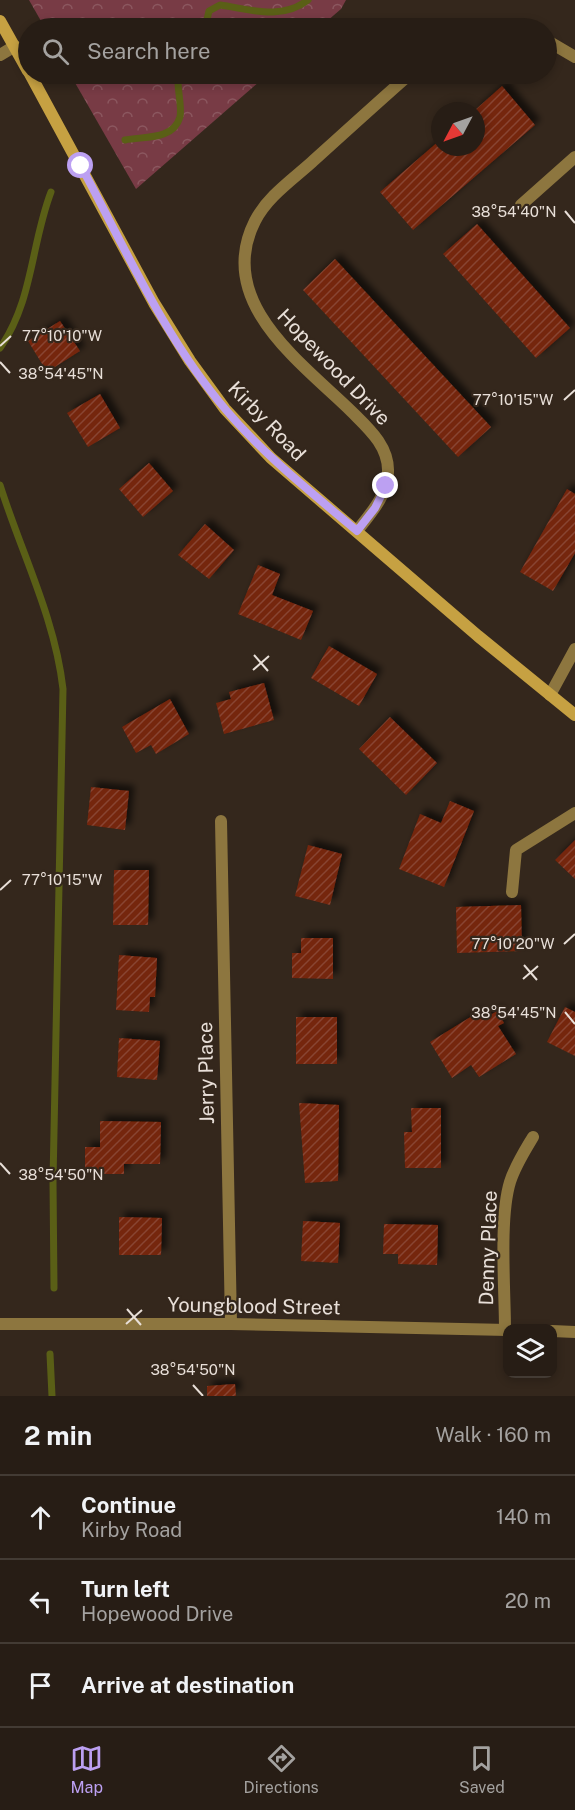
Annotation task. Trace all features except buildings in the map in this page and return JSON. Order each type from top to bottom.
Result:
[{"type":"main road","name":"Kirby Road","points":[[0,21],[18,52]]},
{"type":"main road","name":"Kirby Road","points":[[35,84],[154,303],[204,382],[258,445],[575,715]]},
{"type":"street","points":[[0,55],[15,46]]},
{"type":"street","points":[[557,46],[575,57]]},
{"type":"street","name":"Hopewood Drive","points":[[357,531],[375,508],[386,486],[388,474],[386,456],[371,431],[264,324],[249,292],[246,261],[252,227],[270,200],[399,84]]},
{"type":"street","points":[[521,205],[575,157]]},
{"type":"street","points":[[550,695],[575,649]]},
{"type":"street","points":[[512,892],[516,850],[575,813]]},
{"type":"street","name":"Jerry Place","points":[[221,820],[231,1324]]},
{"type":"street","name":"Denny Place","points":[[506,1324],[505,1206],[509,1183],[519,1158],[533,1137]]},
{"type":"street","name":"Youngblood Street","points":[[0,1324],[231,1324],[503,1330]]},
{"type":"street","points":[[557,1331],[575,1332]]},
{"type":"green space","points":[[29,0],[346,0],[341,9],[331,18],[39,18]]},
{"type":"green space","points":[[76,84],[257,84],[136,189]]},
{"type":"waterway","points":[[207,18],[209,11],[220,5],[253,11],[276,12],[298,6],[308,0]]},
{"type":"waterway","points":[[125,140],[164,134],[176,125],[180,117],[178,84]]},
{"type":"waterway","points":[[0,348],[19,311],[51,192]]},
{"type":"waterway","points":[[0,485],[45,611],[53,637],[63,689],[53,1181],[54,1288]]},
{"type":"waterway","points":[[50,1354],[52,1396]]},
{"type":"route","points":[[81,166],[154,303],[204,382],[245,432],[271,458],[357,531],[375,508],[386,486]]}]
